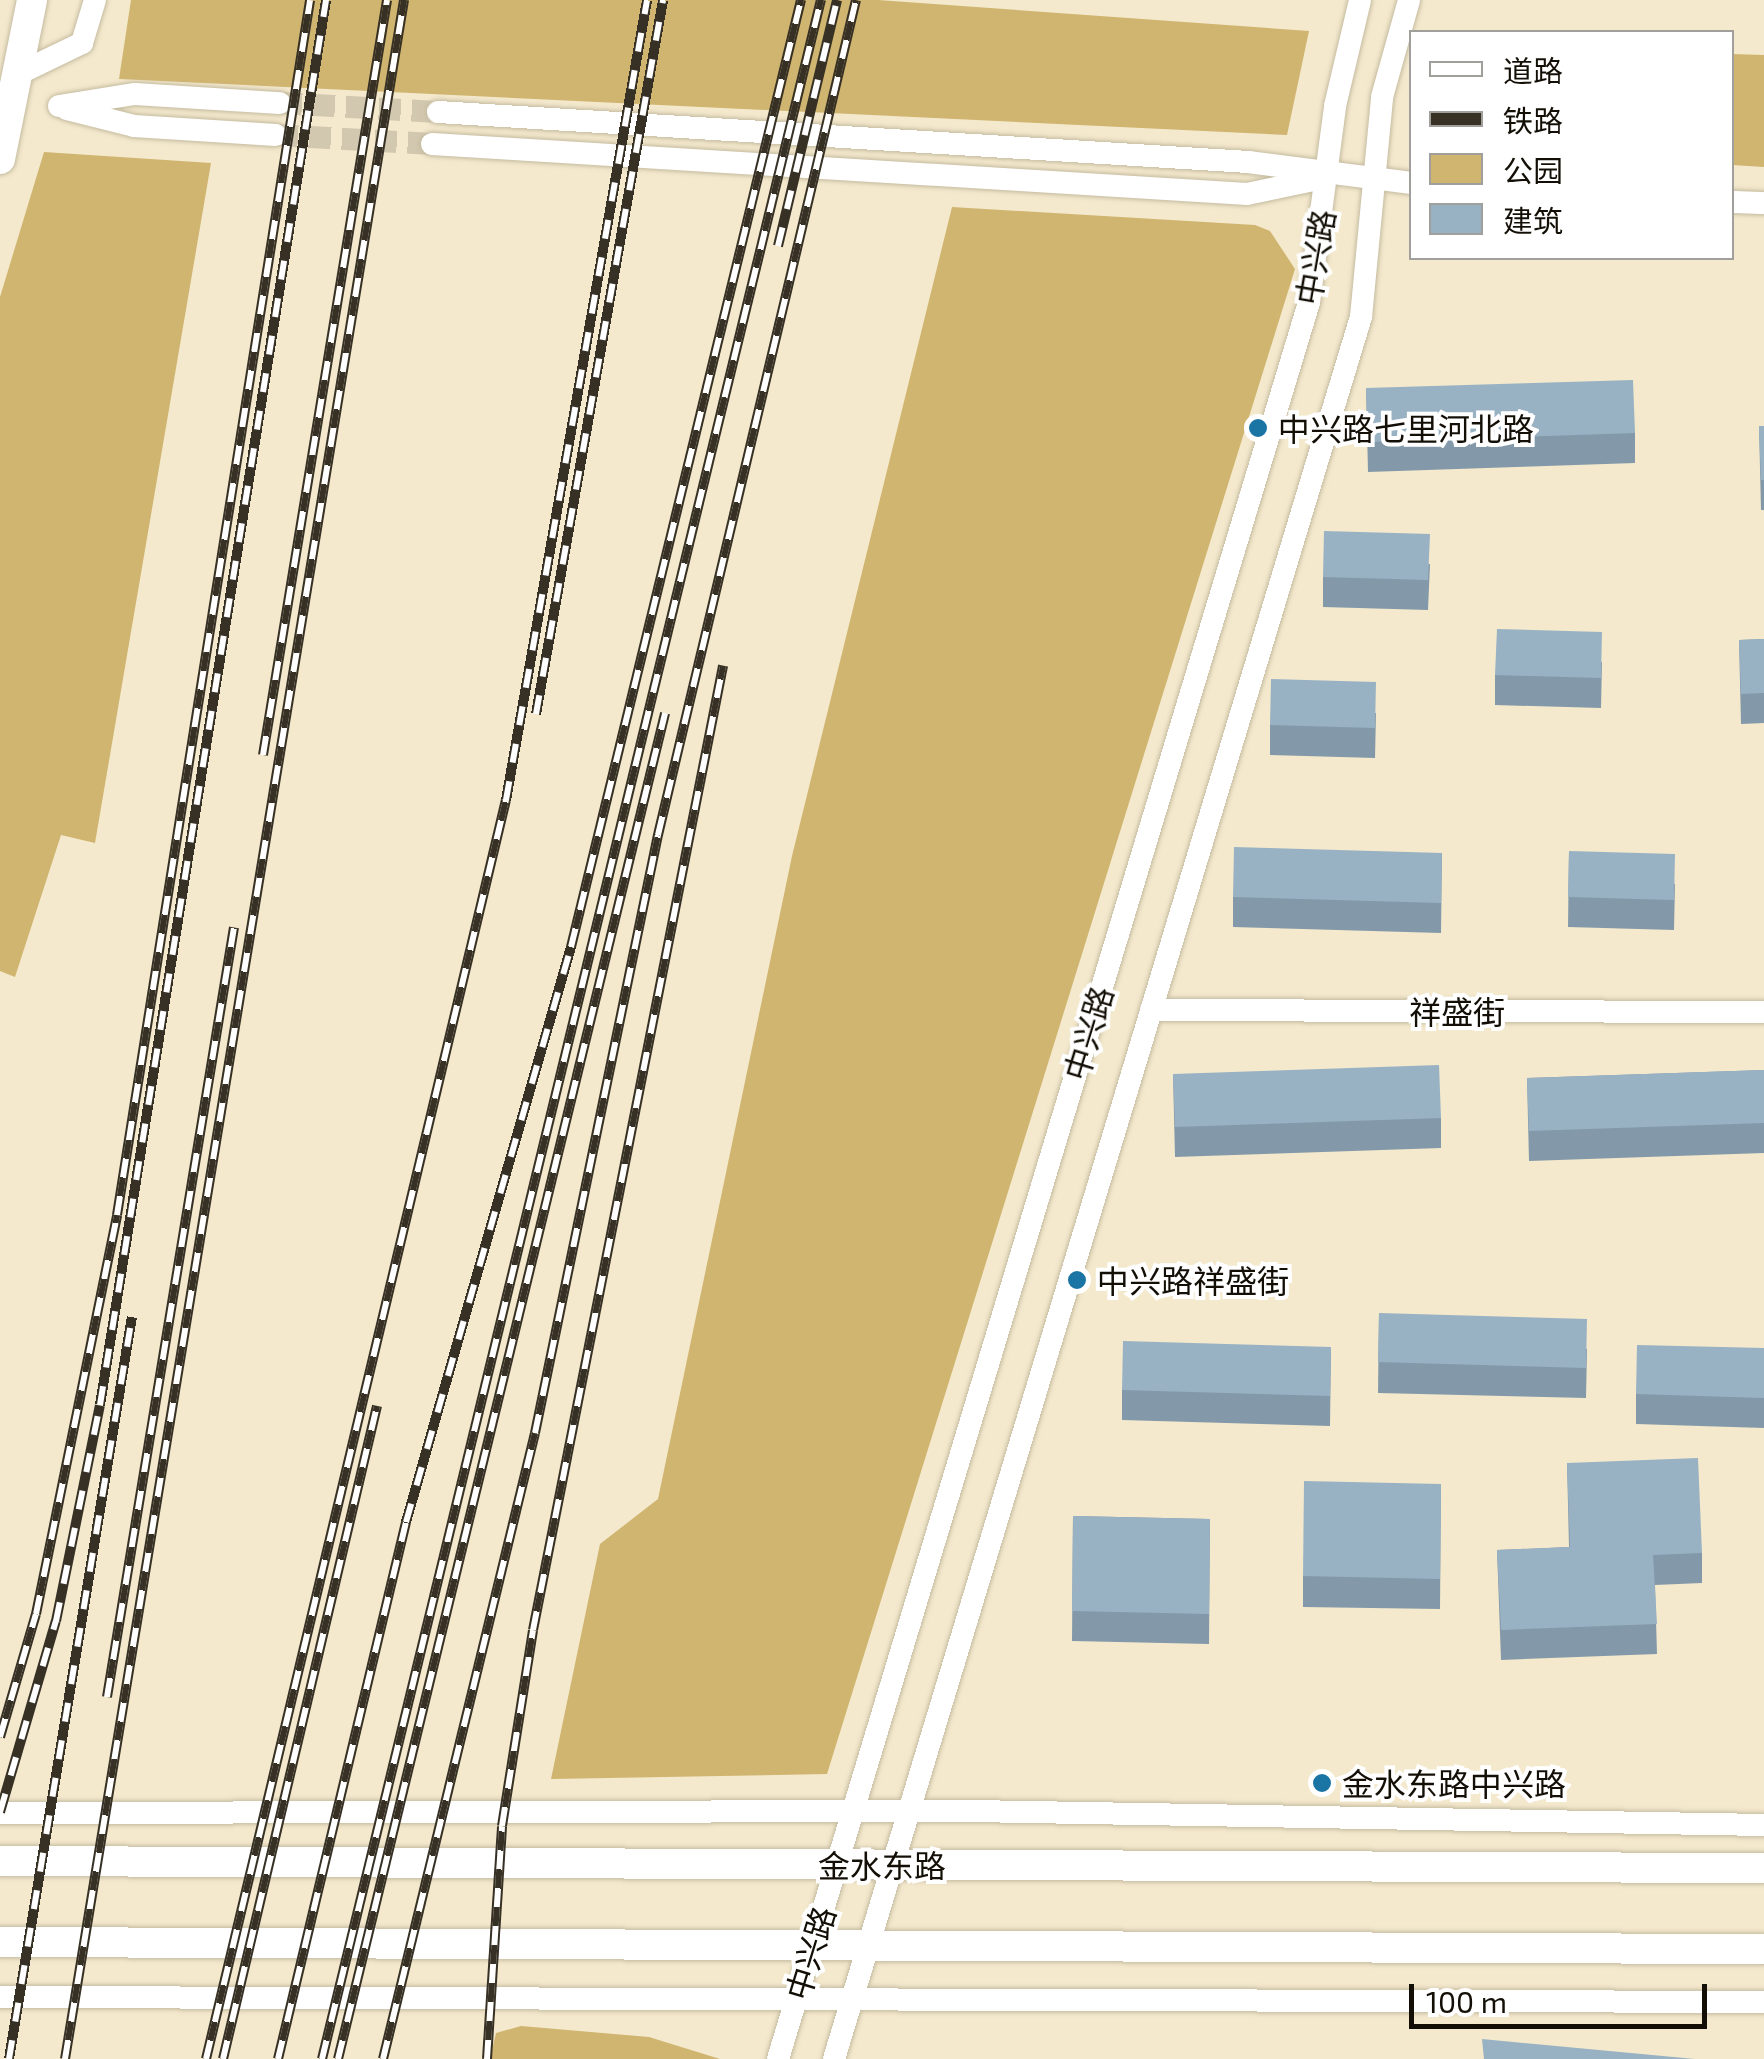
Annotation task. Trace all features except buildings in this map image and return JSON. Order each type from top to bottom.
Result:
[{"type":"main road","points":[[0,159],[22,72],[32,0]]},
{"type":"main road","name":"金水东路","points":[[0,1861],[1764,1868]]},
{"type":"main road","points":[[0,1942],[1764,1949]]},
{"type":"street","points":[[22,72],[82,44],[95,0]]},
{"type":"street","name":"中兴路","points":[[778,2059],[1309,302],[1335,106],[1360,0]]},
{"type":"street","name":"中兴路","points":[[834,2059],[1361,317],[1382,98],[1409,0]]},
{"type":"street","points":[[276,135],[134,126],[59,106],[136,94],[280,103]]},
{"type":"street","points":[[438,112],[1248,162],[1327,178],[1409,182]]},
{"type":"street","points":[[432,144],[1247,194],[1327,178]]},
{"type":"street","points":[[1734,202],[1764,204]]},
{"type":"street","name":"祥盛街","points":[[1151,1010],[1764,1012]]},
{"type":"street","points":[[0,1813],[909,1812],[1764,1825]]},
{"type":"street","points":[[0,1997],[1764,2002]]},
{"type":"green space","points":[[131,0],[878,0],[1309,31],[1287,135],[119,79]]},
{"type":"green space","points":[[1734,54],[1764,55],[1764,167],[1734,165]]},
{"type":"green space","points":[[44,152],[211,163],[95,843],[61,835],[15,977],[0,971],[0,297]]},
{"type":"green space","points":[[952,207],[1255,225],[1270,231],[1295,269],[827,1774],[551,1779],[600,1544],[658,1499],[792,856]]},
{"type":"green space","points":[[521,2026],[649,2037],[720,2059],[490,2059],[496,2033]]},
{"type":"tunnel","points":[[280,103],[438,112]]},
{"type":"tunnel","points":[[276,135],[432,144]]},
{"type":"railway","points":[[0,1737],[36,1614],[117,1215],[310,0]]},
{"type":"railway","points":[[0,1812],[56,1621],[100,1405],[326,0]]},
{"type":"railway","points":[[263,755],[387,0]]},
{"type":"railway","points":[[65,2059],[404,0]]},
{"type":"railway","points":[[206,2059],[506,800],[647,0]]},
{"type":"railway","points":[[536,714],[663,0]]},
{"type":"railway","points":[[278,2059],[406,1522],[571,947],[801,0]]},
{"type":"railway","points":[[322,2059],[821,0]]},
{"type":"railway","points":[[778,246],[837,0]]},
{"type":"railway","points":[[383,2059],[535,1433],[658,835],[856,0]]},
{"type":"railway","points":[[487,2059],[502,1826],[533,1630],[723,666]]},
{"type":"railway","points":[[338,2059],[665,713]]},
{"type":"railway","points":[[107,1697],[234,927]]},
{"type":"railway","points":[[9,2059],[132,1317]]},
{"type":"railway","points":[[223,2059],[377,1406]]},
{"type":"place","name":"中兴路七里河北路","points":[[1258,428]]},
{"type":"place","name":"中兴路祥盛街","points":[[1077,1280]]},
{"type":"place","name":"金水东路中兴路","points":[[1322,1783]]}]
